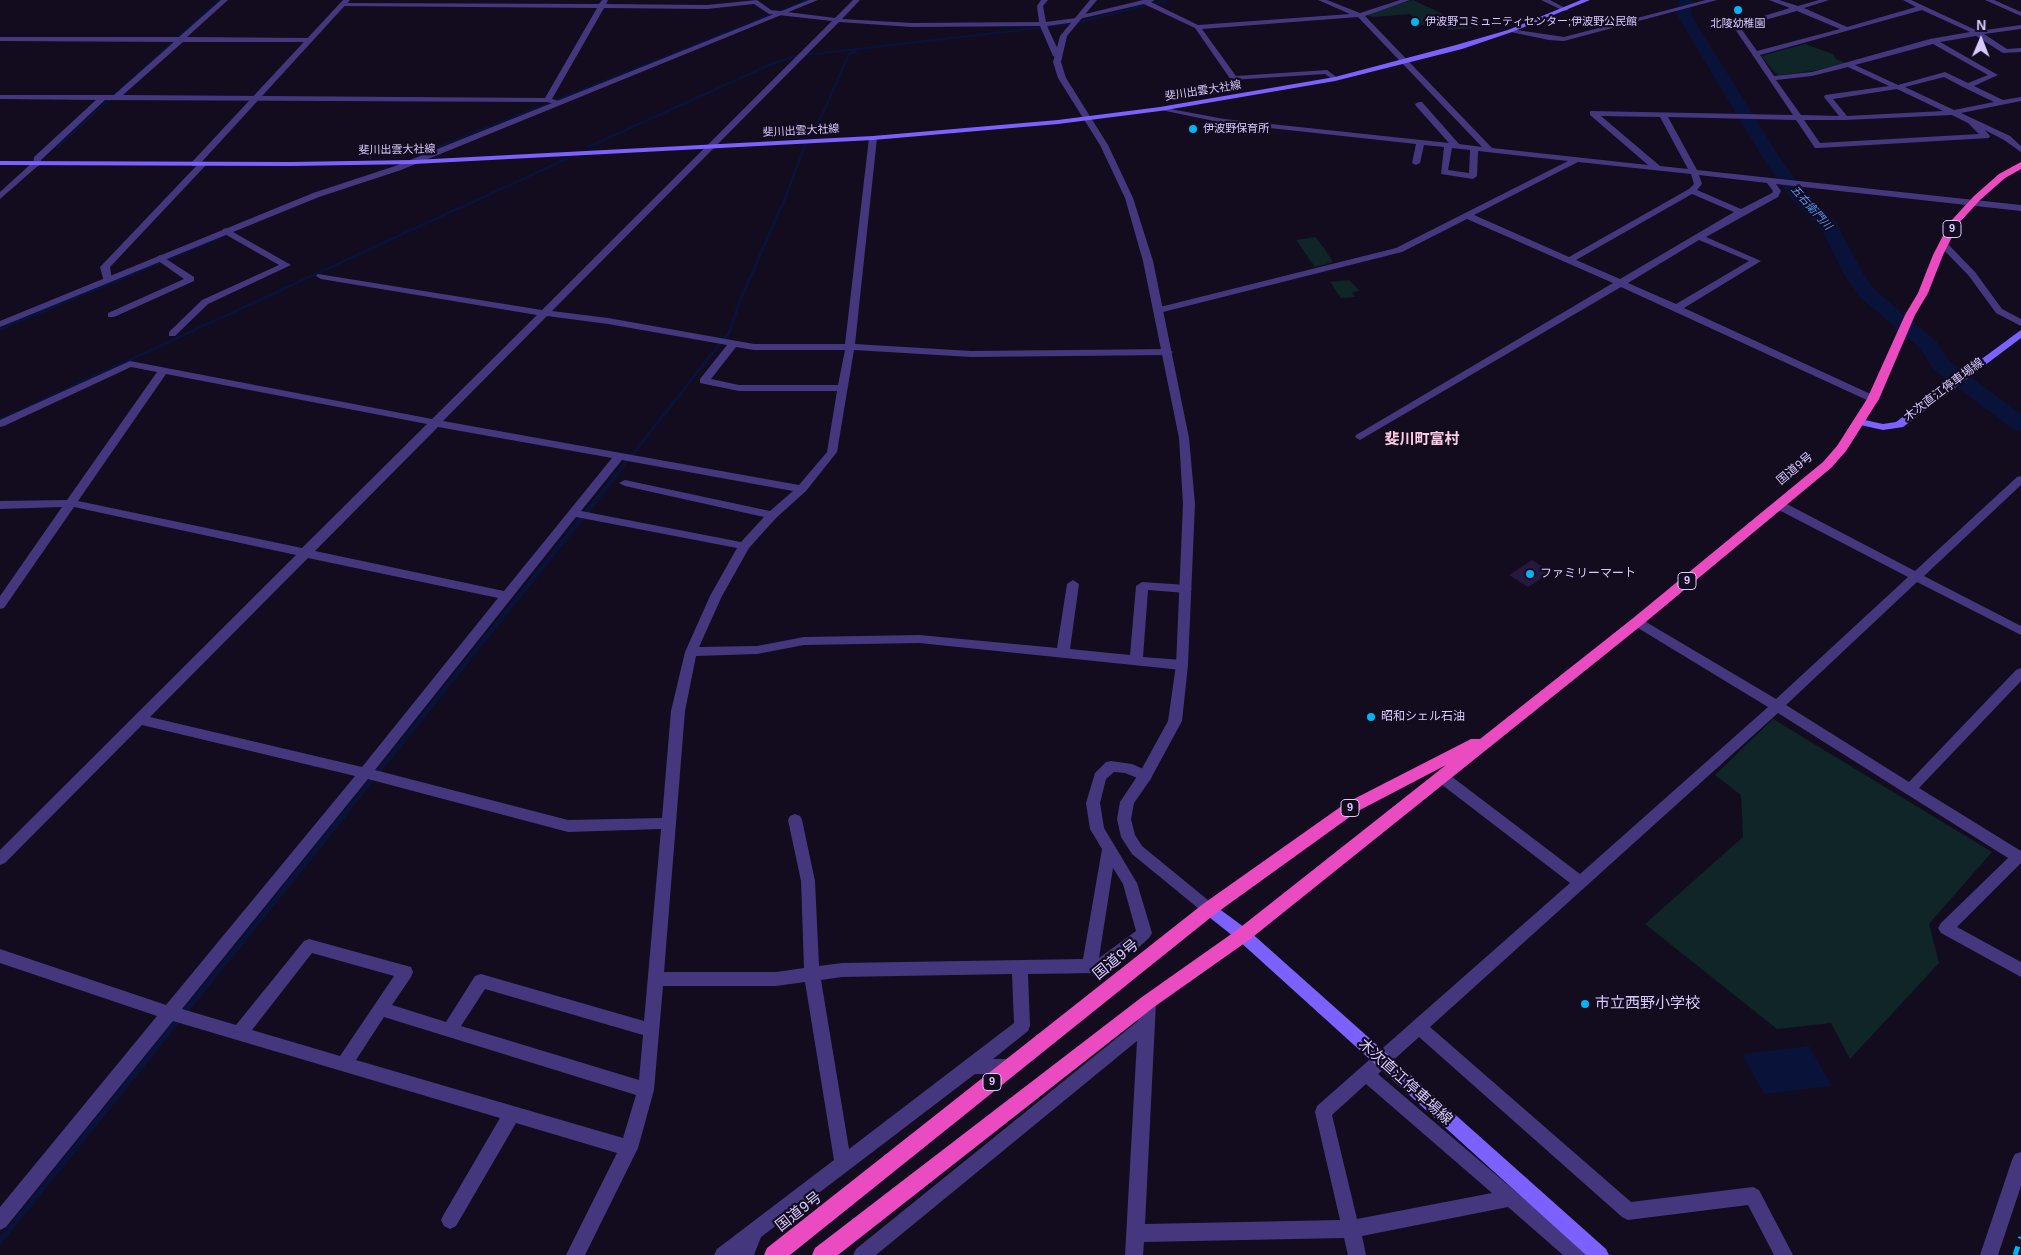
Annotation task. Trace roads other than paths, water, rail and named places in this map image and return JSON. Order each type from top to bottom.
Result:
[{"type":"highway","name":"国道9号","points":[[822,1255],[1148,1002],[1243,936],[1637,622],[1826,466],[1842,448],[1873,399],[1910,315],[1923,293],[1943,244],[1955,222],[1976,198],[2002,176],[2021,166]]},
{"type":"highway","name":"国道9号","points":[[774,1255],[1209,909],[1352,806],[1504,729]]},
{"type":"main road","name":"斐川出雲大社線","points":[[0,163],[414,162],[873,138],[1088,118],[1160,109],[1335,79],[1406,62],[1510,31],[1587,0]]},
{"type":"main road","name":"木次直江停車場線","points":[[1860,422],[1883,427],[1899,425],[2021,332]]},
{"type":"main road","name":"木次直江停車場線","points":[[1209,909],[1243,936],[1598,1253]]},
{"type":"street","points":[[117,98],[225,0]]},
{"type":"street","points":[[0,324],[316,195],[414,162],[556,103],[815,0]]},
{"type":"street","points":[[0,859],[141,720],[857,0]]},
{"type":"street","points":[[1045,0],[1040,6],[1043,24],[1057,56]]},
{"type":"street","points":[[1094,0],[1064,36],[1056,62],[1062,78],[1104,145],[1129,198],[1148,261],[1160,310],[1184,438],[1189,504],[1182,665],[1175,721],[1145,776],[1126,802],[1124,819],[1128,837],[1137,850],[1209,909]]},
{"type":"street","points":[[107,280],[105,267],[345,2],[604,3],[707,7],[754,1],[769,12],[780,14],[912,25],[1043,24],[1078,18],[1154,0]]},
{"type":"street","points":[[1322,0],[1360,15],[1490,150]]},
{"type":"street","points":[[1197,27],[1360,15],[1407,0]]},
{"type":"street","points":[[1544,0],[1566,10]]},
{"type":"street","points":[[1510,31],[1564,39],[1714,0]]},
{"type":"street","points":[[1772,0],[1797,8],[1847,29]]},
{"type":"street","points":[[1826,0],[1736,26],[1818,146],[1986,136],[1971,121]]},
{"type":"street","points":[[1906,0],[1977,33],[2006,51],[2021,50]]},
{"type":"street","points":[[1988,0],[2021,14]]},
{"type":"street","points":[[1145,2],[1197,27],[1234,78],[1327,72],[1335,79]]},
{"type":"street","points":[[548,100],[604,3]]},
{"type":"street","points":[[2004,6],[2021,4]]},
{"type":"street","points":[[1756,54],[1922,8]]},
{"type":"street","points":[[1771,78],[1812,74],[1933,41],[2021,28]]},
{"type":"street","points":[[0,39],[309,40]]},
{"type":"street","points":[[1933,41],[1994,75],[1968,86]]},
{"type":"street","points":[[1850,65],[2007,138],[2021,150]]},
{"type":"street","points":[[1844,118],[1828,96],[1898,87],[1945,74],[2002,103]]},
{"type":"street","points":[[0,97],[548,100],[556,103]]},
{"type":"street","points":[[0,196],[36,164],[37,159],[104,97]]},
{"type":"street","points":[[1657,168],[1593,113],[1844,118],[1952,113],[2021,99]]},
{"type":"street","points":[[1419,104],[1452,146]]},
{"type":"street","points":[[1160,109],[1224,120],[2021,208]]},
{"type":"street","points":[[1570,260],[1692,192],[1698,184],[1694,172],[1663,114]]},
{"type":"street","points":[[575,1255],[629,1148],[646,1090],[678,711],[691,652],[716,596],[744,546],[772,515],[802,489],[832,452],[850,347],[873,138]]},
{"type":"street","points":[[1416,163],[1421,142]]},
{"type":"street","points":[[1452,146],[1444,172],[1473,176],[1474,148]]},
{"type":"street","points":[[1160,310],[1399,250],[1430,236],[1466,215],[1578,159]]},
{"type":"street","points":[[1360,436],[1741,212],[1775,195],[1777,191],[1772,181]]},
{"type":"street","points":[[1692,192],[1741,212]]},
{"type":"street","points":[[1466,215],[1677,308],[1873,399]]},
{"type":"street","points":[[172,334],[205,302],[286,264],[226,231]]},
{"type":"street","points":[[1677,308],[1756,261],[1700,237]]},
{"type":"street","points":[[1943,244],[1972,274],[1999,312],[2021,323]]},
{"type":"street","points":[[111,315],[191,279],[160,258]]},
{"type":"street","points":[[321,276],[545,313],[608,321],[754,347],[850,347],[971,354],[1168,352]]},
{"type":"street","points":[[734,343],[704,381],[739,388],[842,388]]},
{"type":"street","points":[[0,424],[130,364],[162,372],[436,423],[802,489]]},
{"type":"street","points":[[0,606],[162,372]]},
{"type":"street","points":[[0,1220],[365,773],[619,456]]},
{"type":"street","points":[[1357,1255],[1323,1112],[1365,1072],[1419,1027],[1776,706],[2021,479]]},
{"type":"street","points":[[625,483],[772,515]]},
{"type":"street","points":[[0,505],[72,503],[506,596]]},
{"type":"street","points":[[1779,505],[2021,631]]},
{"type":"street","points":[[573,513],[744,546]]},
{"type":"street","points":[[1063,653],[1073,584]]},
{"type":"street","points":[[1136,661],[1142,586],[1186,589]]},
{"type":"street","points":[[1637,622],[2018,857],[1946,928],[2021,970]]},
{"type":"street","points":[[691,652],[757,650],[804,641],[919,639],[1182,665]]},
{"type":"street","points":[[1910,789],[2021,673]]},
{"type":"street","points":[[141,720],[365,773],[568,826],[668,823]]},
{"type":"street","points":[[655,979],[776,979],[842,970],[1100,966],[1144,933],[1130,883],[1097,829],[1094,803],[1100,777],[1111,766],[1127,768],[1145,776]]},
{"type":"street","points":[[1442,778],[1580,883]]},
{"type":"street","points":[[795,820],[808,881],[812,974],[843,1164]]},
{"type":"street","points":[[1090,966],[1108,849]]},
{"type":"street","points":[[240,1033],[309,946],[405,972],[344,1064]]},
{"type":"street","points":[[0,956],[170,1012],[629,1148]]},
{"type":"street","points":[[723,1255],[1022,1026],[1020,966]]},
{"type":"street","points":[[450,1030],[481,981],[651,1030]]},
{"type":"street","points":[[1134,1255],[1148,1002]]},
{"type":"street","points":[[380,1009],[646,1090]]},
{"type":"street","points":[[862,1255],[1146,1024]]},
{"type":"street","points":[[1419,1027],[1628,1211],[1753,1196],[1784,1255]]},
{"type":"street","points":[[972,1066],[1012,1067]]},
{"type":"street","points":[[1365,1072],[1577,1255]]},
{"type":"street","points":[[450,1220],[512,1114]]},
{"type":"street","points":[[1989,1255],[2021,1160]]},
{"type":"street","points":[[1136,1233],[1351,1229],[1511,1198]]},
{"type":"street","points":[[745,1255],[754,1232]]},
{"type":"water","points":[[1809,1046],[1832,1086],[1764,1094],[1742,1054]]},
{"type":"waterway","points":[[57,147],[220,0]]},
{"type":"waterway","points":[[419,155],[808,0]]},
{"type":"waterway","points":[[588,147],[774,63],[797,56],[1047,27],[1080,22],[1168,0]]},
{"type":"waterway","name":"五右衛門川","points":[[1686,0],[1684,15],[1770,155],[1796,193],[1829,226],[1855,276],[1868,294],[1930,346],[1940,365],[2021,424]]},
{"type":"waterway","points":[[809,136],[822,115],[849,54],[856,51]]},
{"type":"waterway","points":[[781,209],[805,145]]},
{"type":"waterway","points":[[458,209],[568,158]]},
{"type":"waterway","points":[[0,420],[461,207]]},
{"type":"waterway","points":[[616,475],[730,331],[739,303],[781,207]]},
{"type":"waterway","points":[[0,329],[230,233]]},
{"type":"waterway","points":[[342,817],[617,474]]},
{"type":"waterway","points":[[0,1241],[343,816]]},
{"type":"railway","points":[[2015,1255],[2021,1237]]},
{"type":"place","name":"北陵幼稚園","points":[[1738,10]]},
{"type":"place","name":"伊波野コミュニティセンター;伊波野公民館","points":[[1415,22]]},
{"type":"place","name":"伊波野保育所","points":[[1193,129]]},
{"type":"place","name":"ファミリーマート","points":[[1530,574]]},
{"type":"place","name":"昭和シェル石油","points":[[1371,717]]},
{"type":"place","name":"市立西野小学校","points":[[1585,1004]]},
{"type":"district","name":"斐川町富村","points":[[1422,440]]}]
